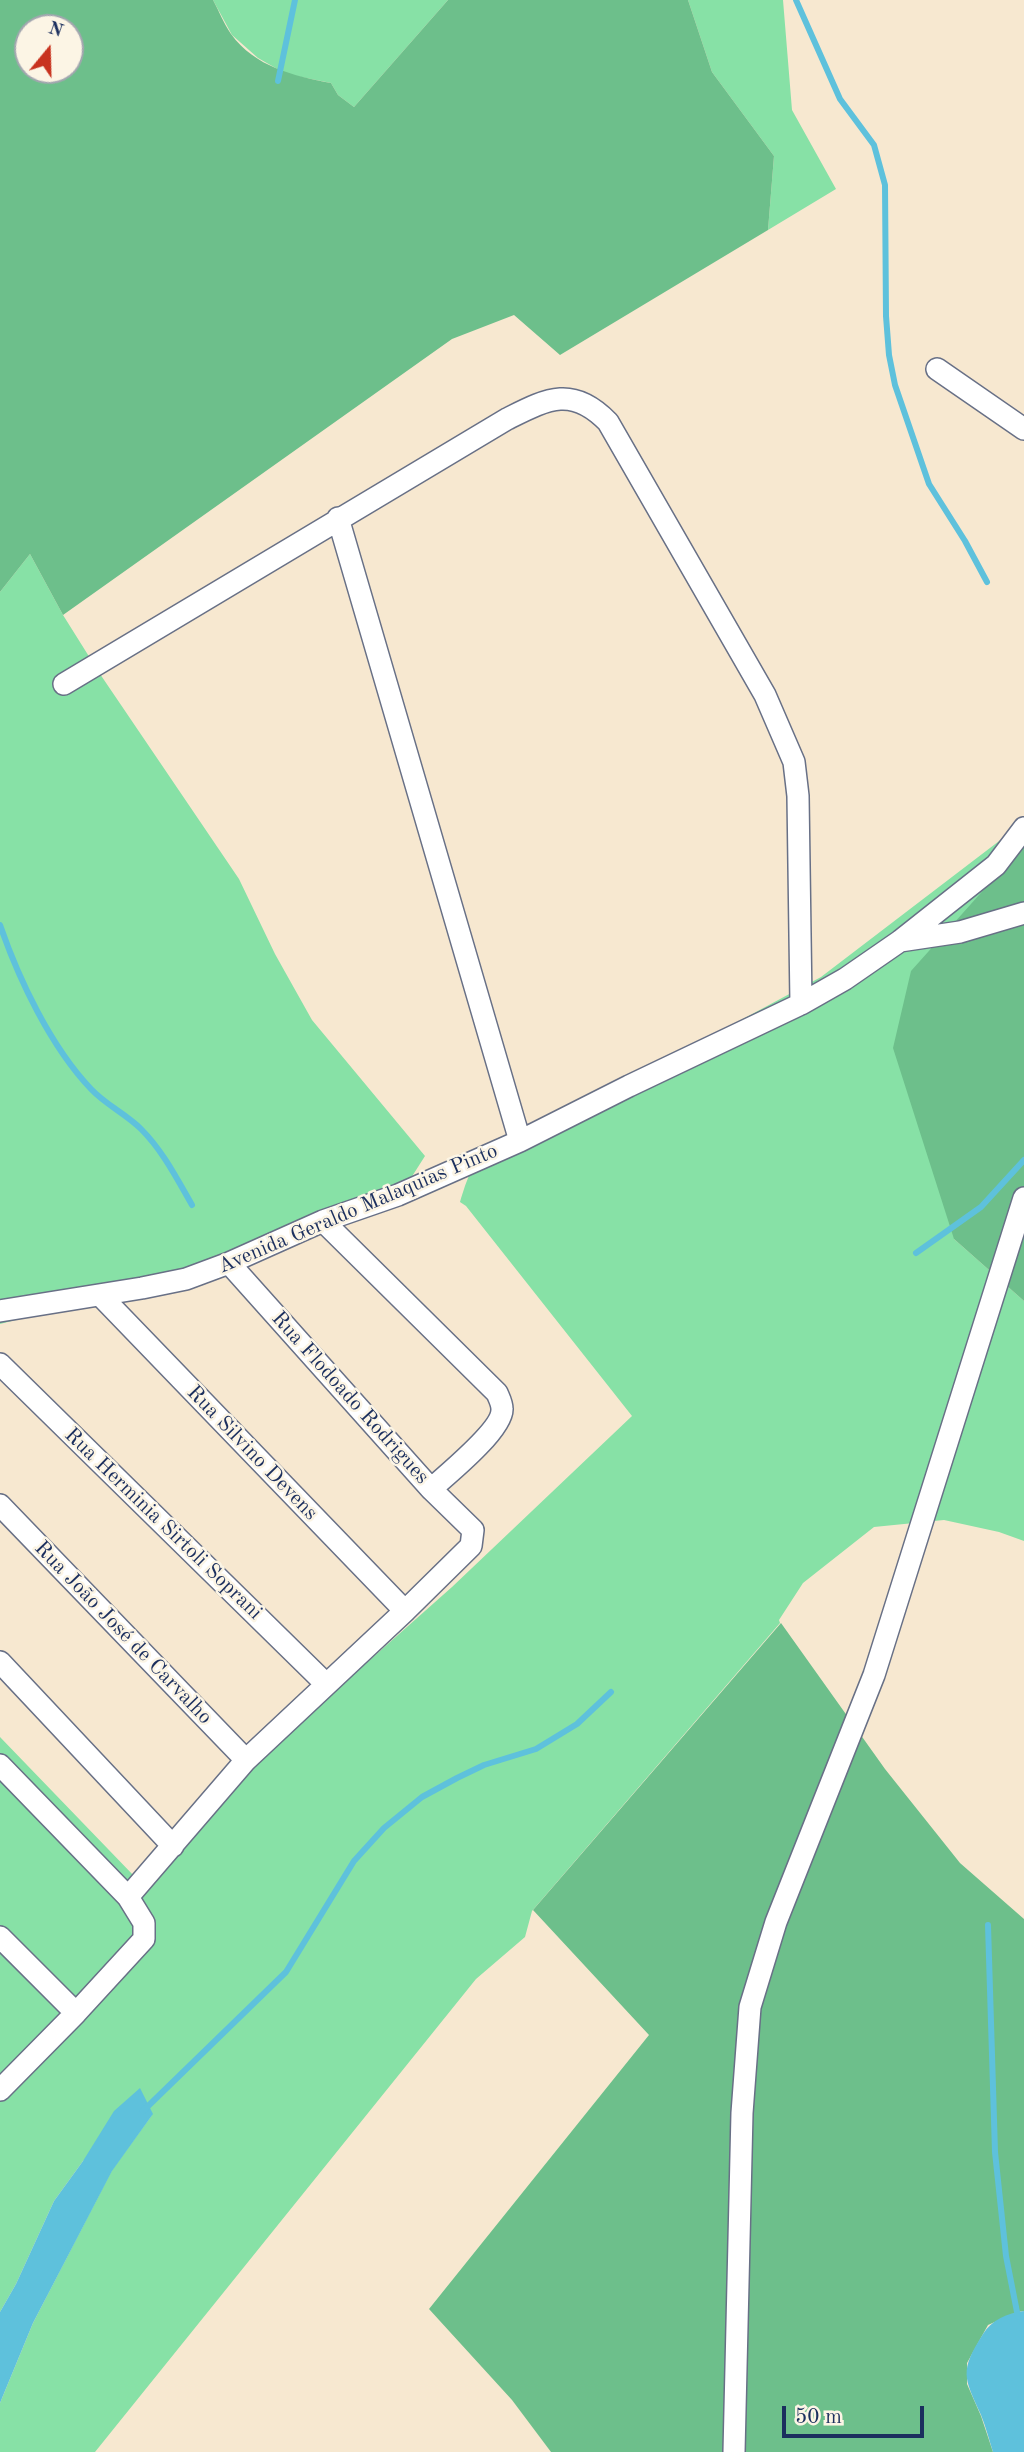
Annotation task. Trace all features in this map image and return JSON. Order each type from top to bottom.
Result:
[{"type":"street","points":[[936,369],[1024,429]]},
{"type":"street","points":[[64,684],[507,419],[537,404],[560,397],[574,399],[596,409],[608,422],[765,695],[794,762],[798,796],[801,1004]]},
{"type":"street","points":[[338,518],[520,1141]]},
{"type":"street","name":"Avenida Geraldo Malaquias Pinto","points":[[0,1311],[186,1279],[323,1221],[398,1195],[520,1141],[801,1004],[845,979],[900,942],[996,864],[1024,828]]},
{"type":"street","points":[[900,942],[960,932],[1024,913]]},
{"type":"street","points":[[734,2452],[741,2113],[750,2007],[776,1922],[874,1675],[1024,1198]]},
{"type":"street","points":[[323,1221],[497,1393],[501,1401],[502,1408],[496,1427],[431,1489]]},
{"type":"street","name":"Rua Flodoado Rodrigues","points":[[229,1263],[431,1489],[473,1530],[471,1546],[405,1611]]},
{"type":"street","name":"Rua Silvino Devens","points":[[100,1295],[405,1611]]},
{"type":"street","name":"Rua Herminia Sirtoli Soprani","points":[[0,1364],[326,1684]]},
{"type":"street","name":"Rua João José de Carvalho","points":[[0,1505],[246,1760]]},
{"type":"street","points":[[128,1897],[246,1760],[405,1611]]},
{"type":"street","points":[[0,1662],[173,1846]]},
{"type":"street","points":[[0,1765],[128,1897],[144,1923],[144,1939],[0,2090]]},
{"type":"street","points":[[0,1937],[76,2013]]},
{"type":"green space","points":[[0,0],[213,0],[231,34],[252,55],[289,73],[331,83],[338,95],[354,107],[448,0],[688,0],[712,72],[774,156],[768,230],[560,355],[514,315],[452,339],[63,615],[30,554],[0,592]]},
{"type":"green space","points":[[213,0],[448,0],[354,107],[338,95],[331,83],[286,74],[258,58],[232,35]]},
{"type":"green space","points":[[688,0],[783,0],[792,110],[836,189],[768,230],[774,156],[712,72]]},
{"type":"green space","points":[[30,554],[63,615],[100,674],[239,879],[275,954],[312,1020],[425,1156],[397,1200],[59,1309],[0,1324],[0,592]]},
{"type":"green space","points":[[1024,822],[954,1239],[1024,1301],[1024,1541],[999,1532],[944,1520],[874,1527],[803,1583],[779,1620],[780,1623],[532,1911],[525,1937],[476,1979],[95,2452],[0,2452],[0,2403],[33,2323],[112,2170],[152,2115],[83,2161],[54,2201],[16,2284],[0,2312],[0,1737],[135,1877],[220,1793],[452,1587],[632,1416],[466,1206],[460,1202],[476,1164],[489,1154],[821,977]]},
{"type":"green space","points":[[1024,833],[1024,1301],[954,1239],[893,1048],[911,971],[1013,857]]},
{"type":"green space","points":[[781,1623],[885,1769],[960,1863],[1024,1919],[1024,2311],[988,2325],[967,2363],[967,2384],[993,2452],[551,2452],[512,2400],[429,2309],[649,2035],[533,1910]]},
{"type":"water","points":[[140,2088],[153,2114],[112,2171],[33,2323],[0,2403],[0,2312],[16,2284],[54,2201],[114,2111]]},
{"type":"water","points":[[1024,2311],[1024,2452],[993,2452],[968,2383],[967,2366],[983,2334],[995,2321]]},
{"type":"waterway","points":[[278,81],[295,0]]},
{"type":"waterway","points":[[796,0],[840,99],[874,145],[885,185],[886,316],[895,385],[929,484],[987,582]]},
{"type":"waterway","points":[[0,925],[38,1012],[76,1072],[97,1095],[135,1124],[156,1146],[192,1205]]},
{"type":"waterway","points":[[916,1253],[981,1207],[1024,1160]]},
{"type":"waterway","points":[[143,2111],[286,1972],[354,1861],[384,1828],[422,1797],[457,1778],[484,1765],[536,1749],[577,1724],[611,1692]]},
{"type":"waterway","points":[[988,1925],[995,2152],[1006,2256],[1018,2317]]}]
